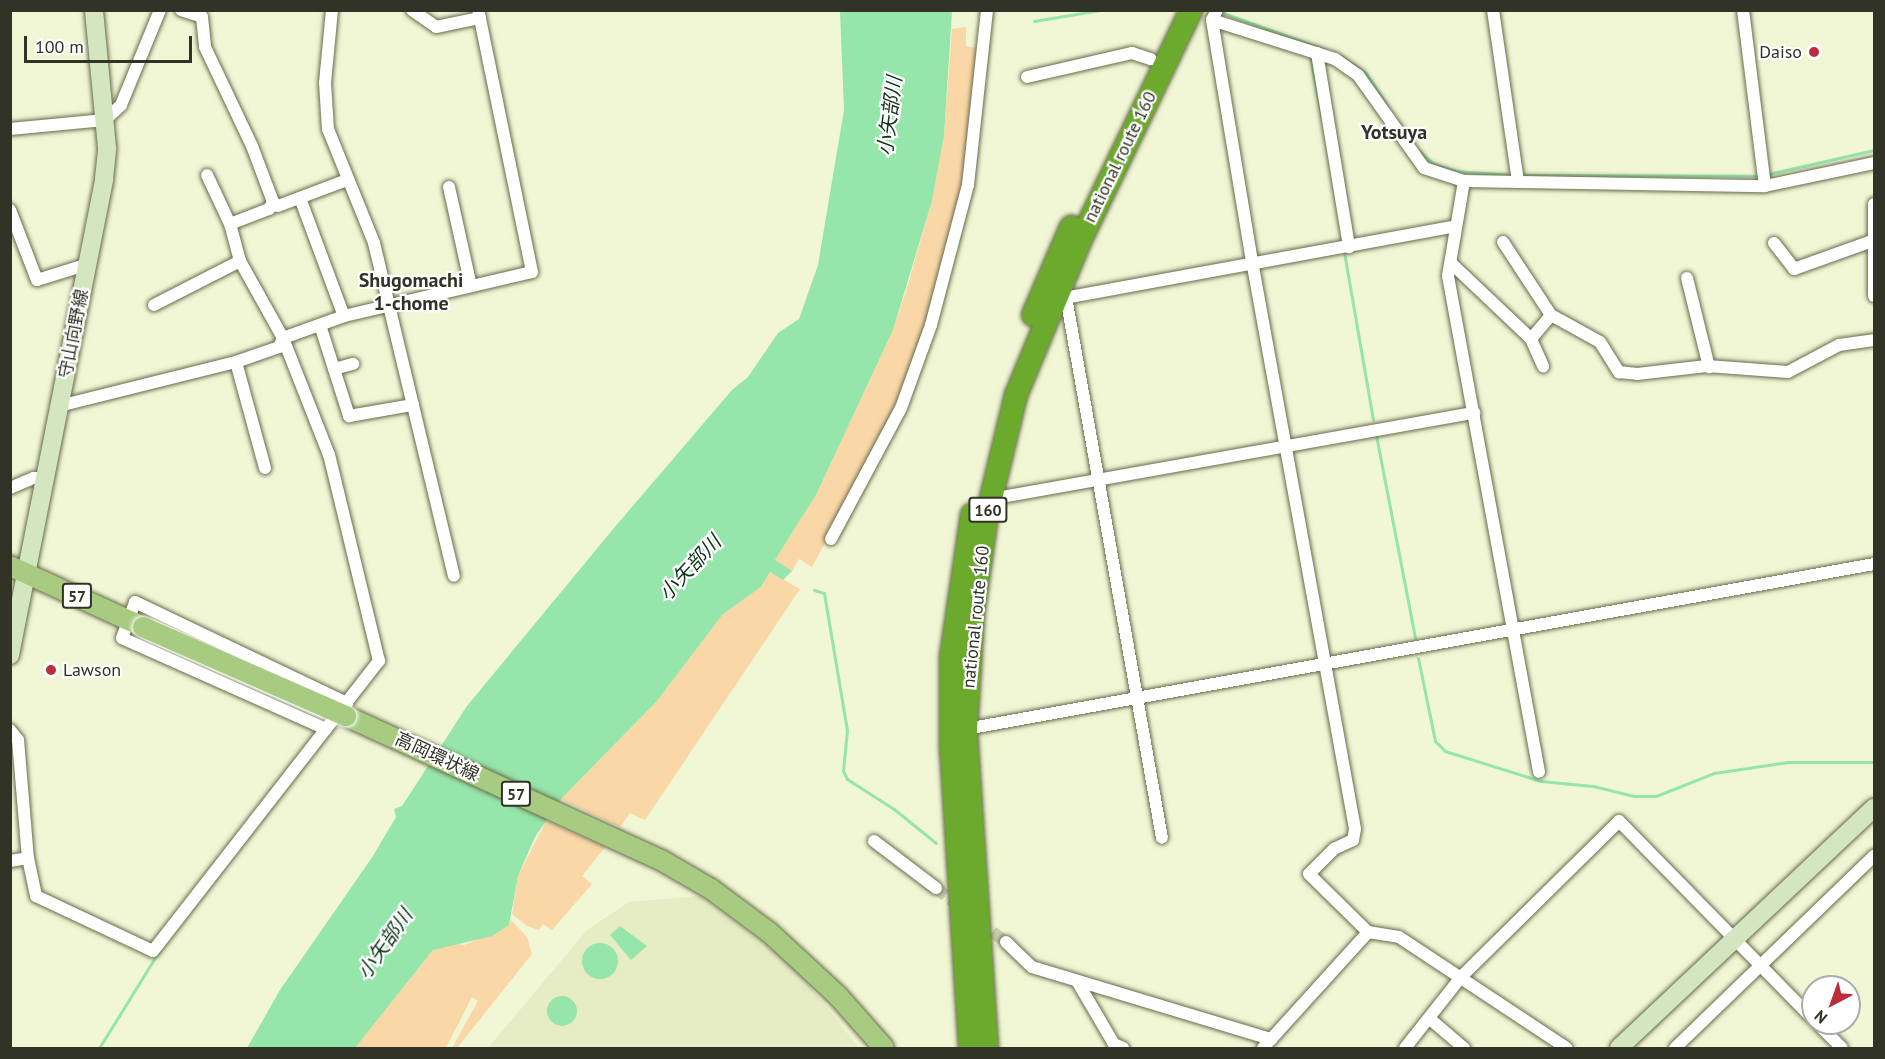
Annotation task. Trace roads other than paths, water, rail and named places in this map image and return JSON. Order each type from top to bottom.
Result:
[{"type":"highway","name":"national route 160","points":[[970,1048],[951,749],[951,657],[964,558],[997,406],[1048,275],[1174,10]]},
{"type":"highway","name":"national route 160","points":[[987,1048],[966,729],[973,614],[990,499],[1016,394],[1191,10]]},
{"type":"main road","name":"守山向野線","points":[[10,655],[18,570],[47,478],[104,179],[105,120],[94,10]]},
{"type":"main road","name":"高岡環状線","points":[[18,570],[135,623],[347,710],[372,727],[661,860],[711,889],[769,932],[838,996],[884,1048]]},
{"type":"main road","points":[[1619,1048],[1875,808]]},
{"type":"street","points":[[10,129],[105,120],[121,105],[160,10]]},
{"type":"street","points":[[181,10],[202,17],[205,47],[252,146],[273,202],[278,206],[347,180]]},
{"type":"street","points":[[332,10],[325,82],[328,129],[374,243],[454,574]]},
{"type":"street","points":[[59,406],[236,362],[279,347],[283,338],[344,316],[532,272],[479,14],[436,27],[412,10]]},
{"type":"street","points":[[831,539],[901,408],[930,325],[968,185],[987,10]]},
{"type":"street","points":[[1492,10],[1517,176]]},
{"type":"street","points":[[1743,10],[1766,186]]},
{"type":"street","points":[[1567,1048],[1548,1043],[1461,977],[1399,937],[1368,932],[1309,874],[1334,849],[1353,840],[1355,829],[1284,448],[1214,15],[1335,59],[1358,75],[1424,168],[1464,181],[1517,176],[1766,186],[1875,163]]},
{"type":"street","points":[[1028,77],[1132,53],[1151,59]]},
{"type":"street","points":[[1317,53],[1349,247]]},
{"type":"street","points":[[10,730],[18,740],[28,858],[36,896],[153,951],[327,729],[347,710],[379,661],[329,454],[283,338],[240,261],[230,224],[207,175]]},
{"type":"street","points":[[1464,181],[1453,227],[1448,276],[1539,772]]},
{"type":"street","points":[[449,187],[471,286]]},
{"type":"street","points":[[300,198],[344,316]]},
{"type":"street","points":[[230,224],[269,209],[273,202]]},
{"type":"street","points":[[1875,204],[1872,241],[1875,296]]},
{"type":"street","points":[[12,218],[37,280],[88,264]]},
{"type":"street","points":[[1162,838],[1135,697],[1099,480],[1061,298],[1252,261],[1349,247],[1453,227]]},
{"type":"street","points":[[1774,243],[1794,269],[1872,241]]},
{"type":"street","points":[[1503,242],[1551,315],[1600,342],[1618,372],[1709,367],[1788,372],[1839,345],[1875,340]]},
{"type":"street","points":[[154,305],[240,261]]},
{"type":"street","points":[[1451,263],[1532,339],[1543,366]]},
{"type":"street","points":[[1687,278],[1709,367]]},
{"type":"street","points":[[1532,339],[1551,315]]},
{"type":"street","points":[[320,325],[349,416],[413,405]]},
{"type":"street","points":[[236,362],[265,468]]},
{"type":"street","points":[[334,369],[353,364]]},
{"type":"street","points":[[990,499],[1474,413]]},
{"type":"street","points":[[11,485],[34,478],[47,478]]},
{"type":"street","points":[[966,729],[1875,564]]},
{"type":"street","points":[[327,729],[128,642],[121,633],[135,623],[135,602],[347,710]]},
{"type":"street","points":[[1405,1048],[1461,977],[1619,821],[1801,1007]]},
{"type":"street","points":[[874,841],[936,888]]},
{"type":"street","points":[[1675,1048],[1875,856]]},
{"type":"street","points":[[10,861],[28,858]]},
{"type":"street","points":[[1006,942],[1032,967],[1267,1044],[1368,932]]},
{"type":"street","points":[[1077,981],[1114,1044],[1123,1048]]},
{"type":"street","points":[[1430,1019],[1464,1048]]},
{"type":"street","points":[[1829,1035],[1842,1048]]},
{"type":"water","name":"小矢部川","points":[[840,11],[952,11],[944,136],[932,201],[893,330],[816,495],[775,560],[792,571],[783,580],[770,572],[761,587],[723,614],[657,701],[561,799],[535,837],[518,876],[509,925],[492,936],[433,950],[355,1048],[247,1048],[280,990],[373,856],[396,817],[394,809],[402,806],[467,706],[614,528],[732,390],[748,377],[778,333],[799,319],[818,265],[844,110]]},
{"type":"water","points":[[620,926],[647,946],[631,960],[610,935]]},
{"type":"water","points":[[600,943],[613,948],[618,961],[613,974],[600,979],[587,974],[582,961],[587,948]]},
{"type":"water","points":[[562,996],[573,1000],[577,1011],[573,1022],[562,1026],[551,1022],[547,1011],[551,1000]]},
{"type":"waterway","points":[[1034,21],[1100,10]]},
{"type":"waterway","points":[[1220,12],[1324,49]]},
{"type":"waterway","points":[[1310,56],[1322,119]]},
{"type":"waterway","points":[[1341,56],[1366,73],[1387,105]]},
{"type":"waterway","points":[[1418,150],[1434,164],[1455,171],[1513,175]]},
{"type":"waterway","points":[[1768,174],[1874,150]]},
{"type":"waterway","points":[[1519,175],[1762,176]]},
{"type":"waterway","points":[[1344,252],[1373,420]]},
{"type":"waterway","points":[[1376,435],[1415,638]]},
{"type":"waterway","points":[[814,590],[824,593],[847,730],[843,771],[847,779],[894,809],[936,843]]},
{"type":"waterway","points":[[1418,658],[1435,741],[1445,751],[1541,781],[1593,786],[1634,796],[1656,796],[1714,773],[1788,762],[1874,762]]},
{"type":"waterway","points":[[99,1048],[158,953]]},
{"type":"tunnel","points":[[936,888],[962,908]]},
{"type":"tunnel","points":[[978,921],[1006,942]]},
{"type":"place","name":"Daiso","points":[[1814,52]]},
{"type":"place","name":"Lawson","points":[[51,670]]},
{"type":"district","name":"Yotsuya","points":[[1394,132]]},
{"type":"district","name":"Shugomachi 1-chome","points":[[411,292]]}]
